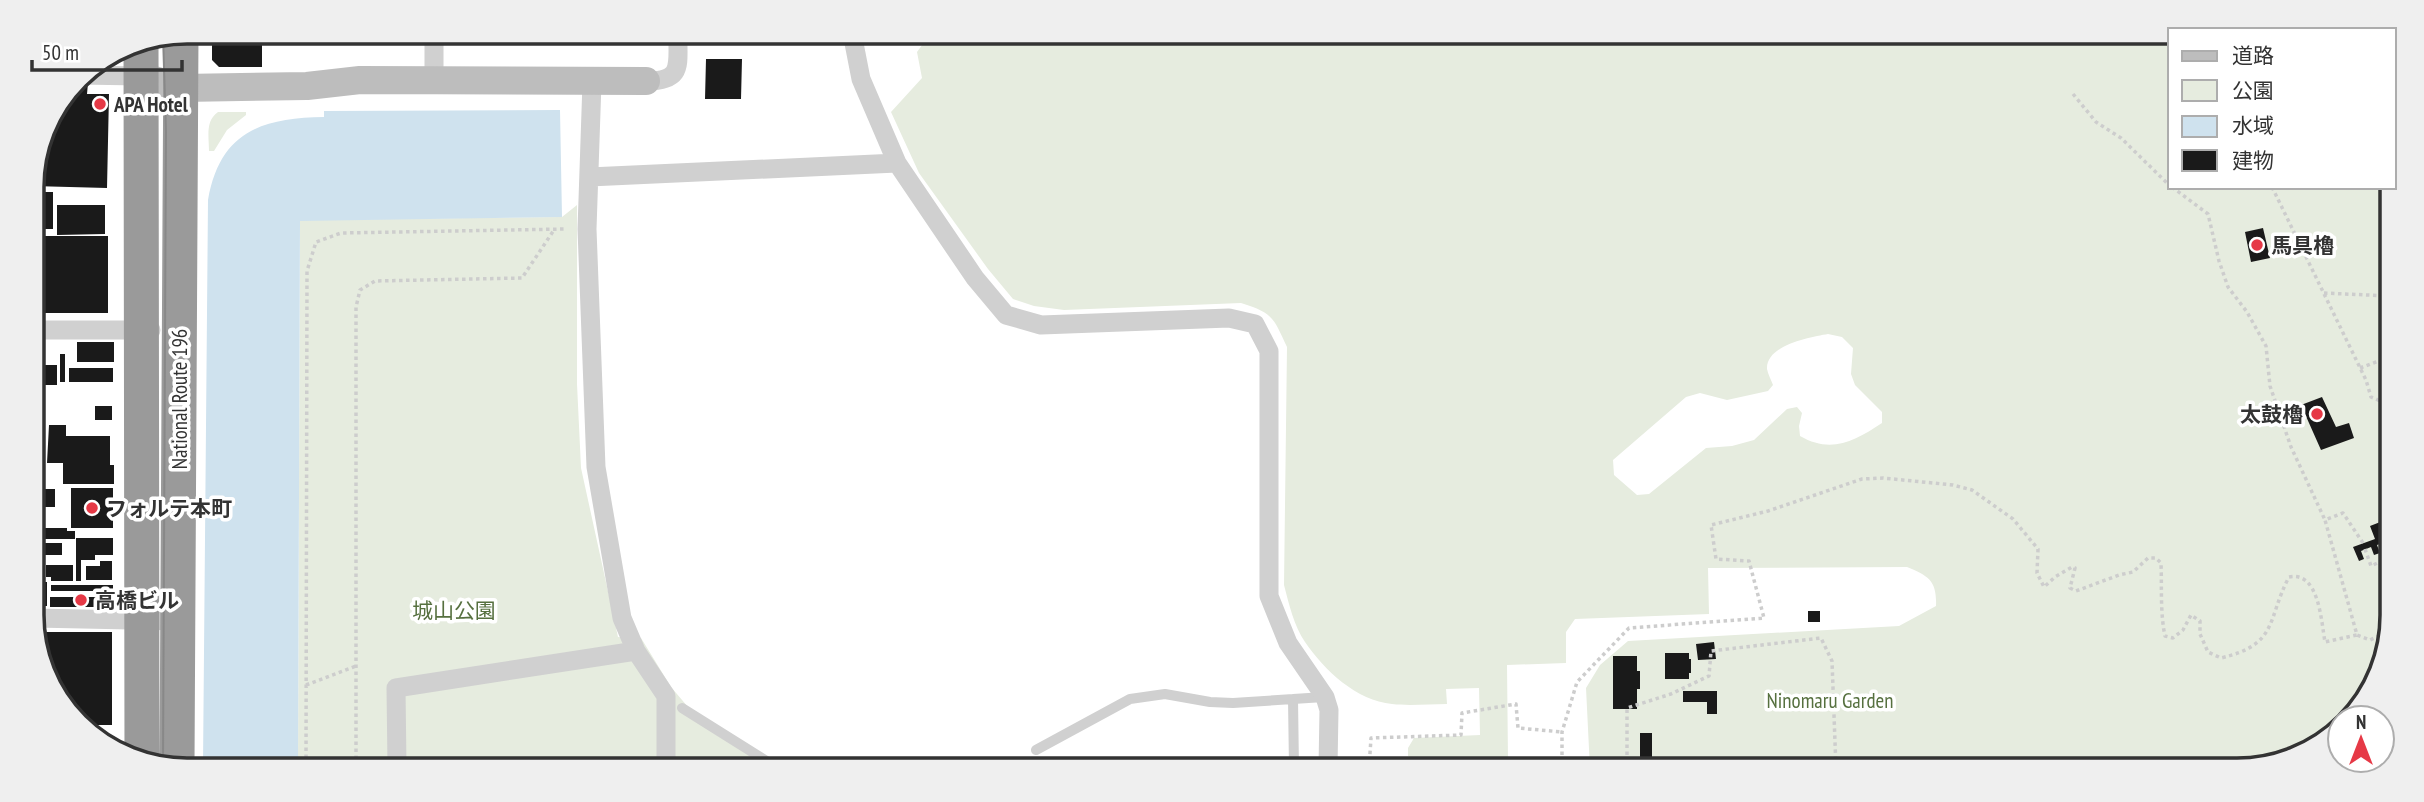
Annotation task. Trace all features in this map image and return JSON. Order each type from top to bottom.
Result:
[{"type":"highway","name":"National Route 196","points":[[177,757],[181,44]]},
{"type":"highway","name":"National Route 196","points":[[141,51],[142,750]]},
{"type":"street","points":[[433,44],[434,80]]},
{"type":"street","points":[[97,75],[140,76],[182,88],[307,86],[360,80],[665,81],[674,74],[677,66],[678,44]]},
{"type":"street","points":[[854,44],[861,79],[897,163],[975,278],[1006,315],[1041,325],[1229,318],[1255,324],[1269,351],[1269,596],[1288,643],[1325,696],[1329,710],[1328,758]]},
{"type":"street","points":[[592,82],[587,229],[596,467],[622,618],[636,651],[666,696],[666,758]]},
{"type":"street","points":[[589,177],[897,163]]},
{"type":"street","points":[[44,330],[179,330]]},
{"type":"street","points":[[44,618],[178,621]]},
{"type":"street","points":[[397,758],[396,688],[636,651]]},
{"type":"lane","points":[[1036,750],[1130,699],[1165,694],[1210,702],[1325,696]]},
{"type":"lane","points":[[1293,699],[1294,758]]},
{"type":"lane","points":[[682,708],[762,758]]},
{"type":"path","points":[[2073,94],[2096,122],[2120,138],[2168,184]]},
{"type":"path","points":[[2174,189],[2208,214],[2218,261],[2228,287],[2247,312],[2266,346],[2270,386],[2291,447],[2325,520],[2357,635]]},
{"type":"path","points":[[2273,189],[2360,368],[2371,397],[2380,401]]},
{"type":"path","points":[[306,758],[307,271],[316,242],[341,233],[587,229]]},
{"type":"path","points":[[356,758],[356,307],[360,290],[375,281],[522,278],[554,230]]},
{"type":"path","points":[[2324,293],[2380,296]]},
{"type":"path","points":[[2360,368],[2380,360]]},
{"type":"path","points":[[1562,758],[1562,732],[1577,682],[1629,628],[1764,618],[1749,561],[1716,559],[1711,525],[1768,511],[1862,479],[1883,478],[1953,485],[1972,491],[2013,519],[2038,549],[2037,573],[2044,587],[2072,567],[2076,568],[2070,588],[2076,591],[2133,572],[2148,558],[2155,558],[2161,563],[2161,616],[2165,636],[2173,638],[2183,630],[2190,615],[2200,621],[2200,634],[2208,652],[2221,658],[2245,652],[2262,638],[2273,619],[2289,577],[2298,575],[2305,579],[2314,592],[2325,642],[2357,635],[2370,639],[2379,635]]},
{"type":"path","points":[[2325,520],[2343,513],[2363,543]]},
{"type":"path","points":[[2365,549],[2371,566],[2380,562]]},
{"type":"path","points":[[1627,758],[1627,708],[1671,694],[1709,676],[1711,651],[1821,638],[1832,661],[1836,758]]},
{"type":"path","points":[[306,685],[356,666]]},
{"type":"path","points":[[1370,758],[1371,737],[1461,734],[1462,713],[1516,704],[1518,728],[1562,732]]},
{"type":"green space","name":"Ninomaru Garden","points":[[923,44],[2168,44],[2168,189],[2380,189],[2380,615],[2379,634],[2366,679],[2349,704],[2326,704],[2326,727],[2309,739],[2265,756],[2247,758],[1589,758],[1586,688],[1600,665],[1628,641],[1899,626],[1936,606],[1935,591],[1930,580],[1907,567],[1708,568],[1709,614],[1575,619],[1566,632],[1566,663],[1507,665],[1508,758],[1411,758],[1408,756],[1408,748],[1414,738],[1480,735],[1479,688],[1446,689],[1447,704],[1405,705],[1379,702],[1342,682],[1313,653],[1301,636],[1284,585],[1287,347],[1275,323],[1266,313],[1241,303],[1064,310],[1034,306],[1013,299],[919,173],[891,112],[922,78],[917,52]],"holes":[[[1820,335],[1842,337],[1853,348],[1851,374],[1855,385],[1882,412],[1882,423],[1852,440],[1832,445],[1800,436],[1802,413],[1797,407],[1787,409],[1754,440],[1732,446],[1706,448],[1649,494],[1637,495],[1614,475],[1613,460],[1686,397],[1700,393],[1727,400],[1768,391],[1773,385],[1767,369],[1769,361],[1781,348],[1790,344]]]},
{"type":"green space","points":[[218,112],[246,112],[246,115],[227,130],[214,151],[209,151],[209,125]]},
{"type":"green space","name":"城山公園","points":[[577,205],[577,384],[581,468],[618,637],[641,638],[671,687],[705,727],[758,758],[298,758],[300,220],[562,217]]},
{"type":"water","points":[[560,110],[562,217],[300,221],[298,758],[203,758],[208,200],[222,158],[233,144],[247,133],[281,121],[324,117],[324,111]]},
{"type":"building","points":[[212,44],[262,44],[262,67],[219,67],[212,60]]},
{"type":"building","points":[[706,59],[742,59],[741,99],[705,99]]},
{"type":"building","points":[[88,84],[87,94],[109,94],[107,188],[44,186],[45,168],[55,132],[68,107]]},
{"type":"building","points":[[44,192],[53,192],[53,229],[44,229]]},
{"type":"building","points":[[57,205],[105,205],[105,234],[57,235]]},
{"type":"building","name":"馬具櫓","points":[[2263,228],[2270,258],[2251,262],[2245,232]]},
{"type":"building","points":[[44,236],[108,236],[108,313],[44,313]]},
{"type":"building","points":[[77,342],[114,342],[114,362],[77,362]]},
{"type":"building","points":[[60,354],[65,354],[65,382],[60,382]]},
{"type":"building","points":[[44,365],[57,365],[57,385],[44,385]]},
{"type":"building","points":[[69,368],[113,368],[113,382],[69,382]]},
{"type":"building","name":"太鼓櫓","points":[[2322,397],[2336,427],[2349,423],[2354,438],[2321,450],[2301,405]]},
{"type":"building","points":[[95,406],[112,406],[112,420],[95,420]]},
{"type":"building","points":[[49,425],[66,425],[66,436],[110,436],[110,465],[114,465],[114,484],[63,484],[63,463],[47,463]]},
{"type":"building","name":"フォルテ本町","points":[[71,488],[113,488],[113,528],[71,528]]},
{"type":"building","points":[[44,489],[55,489],[55,507],[44,507]]},
{"type":"building","points":[[2380,522],[2380,544],[2377,545],[2380,553],[2374,555],[2371,547],[2361,551],[2364,559],[2359,561],[2353,547],[2375,539],[2370,526]]},
{"type":"building","points":[[44,528],[67,528],[67,531],[75,531],[75,539],[44,539]]},
{"type":"building","points":[[76,538],[113,538],[113,555],[95,555],[95,560],[81,560],[81,581],[76,581]]},
{"type":"building","points":[[44,543],[62,543],[62,555],[44,555]]},
{"type":"building","points":[[100,561],[112,561],[112,580],[86,580],[86,566],[100,566]]},
{"type":"building","points":[[46,565],[73,565],[73,581],[51,581],[51,577],[46,577]]},
{"type":"building","points":[[44,582],[47,582],[47,606],[44,606]]},
{"type":"building","points":[[51,585],[113,585],[113,591],[51,591]]},
{"type":"building","name":"高橋ビル","points":[[50,597],[113,597],[113,604],[110,607],[50,607]]},
{"type":"building","points":[[1808,611],[1820,611],[1820,622],[1808,622]]},
{"type":"building","points":[[45,632],[112,632],[112,725],[95,725],[68,695],[51,661]]},
{"type":"building","points":[[1714,642],[1716,659],[1698,660],[1696,644]]},
{"type":"building","points":[[1665,653],[1689,653],[1689,679],[1665,679]]},
{"type":"building","points":[[1613,656],[1637,656],[1640,689],[1637,689],[1637,709],[1613,709]]},
{"type":"building","points":[[1683,691],[1717,691],[1717,714],[1707,714],[1707,702],[1683,702]]},
{"type":"building","points":[[1640,733],[1652,733],[1652,758],[1640,758]]},
{"type":"tram line","points":[[163,46],[166,131],[163,756]]},
{"type":"place","name":"APA Hotel","points":[[100,104]]},
{"type":"place","name":"馬具櫓","points":[[2257,245]]},
{"type":"place","name":"太鼓櫓","points":[[2317,414]]},
{"type":"place","name":"フォルテ本町","points":[[92,508]]},
{"type":"place","name":"高橋ビル","points":[[81,600]]}]
